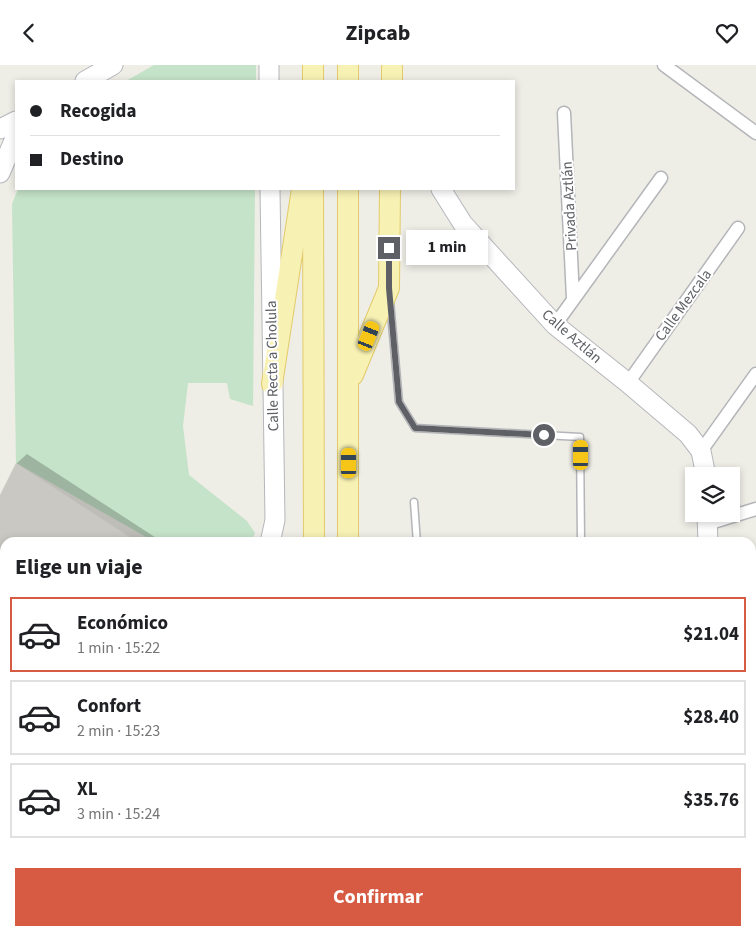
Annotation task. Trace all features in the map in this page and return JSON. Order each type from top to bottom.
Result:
[{"type":"main road","points":[[87,80],[112,65]]},
{"type":"main road","points":[[269,65],[269,80]]},
{"type":"main road","points":[[312,65],[313,80]]},
{"type":"main road","points":[[348,65],[348,80]]},
{"type":"main road","points":[[0,129],[15,122]]},
{"type":"main road","points":[[0,173],[15,137]]},
{"type":"main road","name":"Calle Recta a Cholula","points":[[270,190],[275,520],[271,537]]},
{"type":"main road","points":[[272,384],[302,190]]},
{"type":"main road","points":[[313,190],[314,537]]},
{"type":"main road","points":[[348,190],[350,384],[348,537]]},
{"type":"main road","points":[[350,384],[389,288],[390,190]]},
{"type":"main road","name":"Calle Aztlán","points":[[442,190],[463,224],[555,325],[688,434],[701,451],[704,467]]},
{"type":"street","points":[[664,65],[756,133]]},
{"type":"street","name":"Privada Aztlán","points":[[564,113],[573,298]]},
{"type":"street","points":[[555,325],[661,177]]},
{"type":"street","name":"Calle Mezcala","points":[[628,383],[738,228]]},
{"type":"street","points":[[701,451],[756,374]]},
{"type":"street","points":[[707,527],[756,509]]},
{"type":"lane","points":[[389,288],[399,402],[415,428],[580,437],[581,537]]},
{"type":"lane","points":[[414,502],[417,537]]},
{"type":"green space","points":[[154,65],[256,65],[256,80],[128,80]]},
{"type":"green space","points":[[18,190],[255,190],[253,406],[230,399],[227,383],[188,383],[183,426],[189,475],[247,521],[255,533],[253,537],[146,537],[16,463],[12,204]]},
{"type":"building","points":[[16,463],[130,537],[0,537],[0,495]]},
{"type":"route","points":[[389,248],[389,288],[399,402],[415,428],[544,435]]}]
